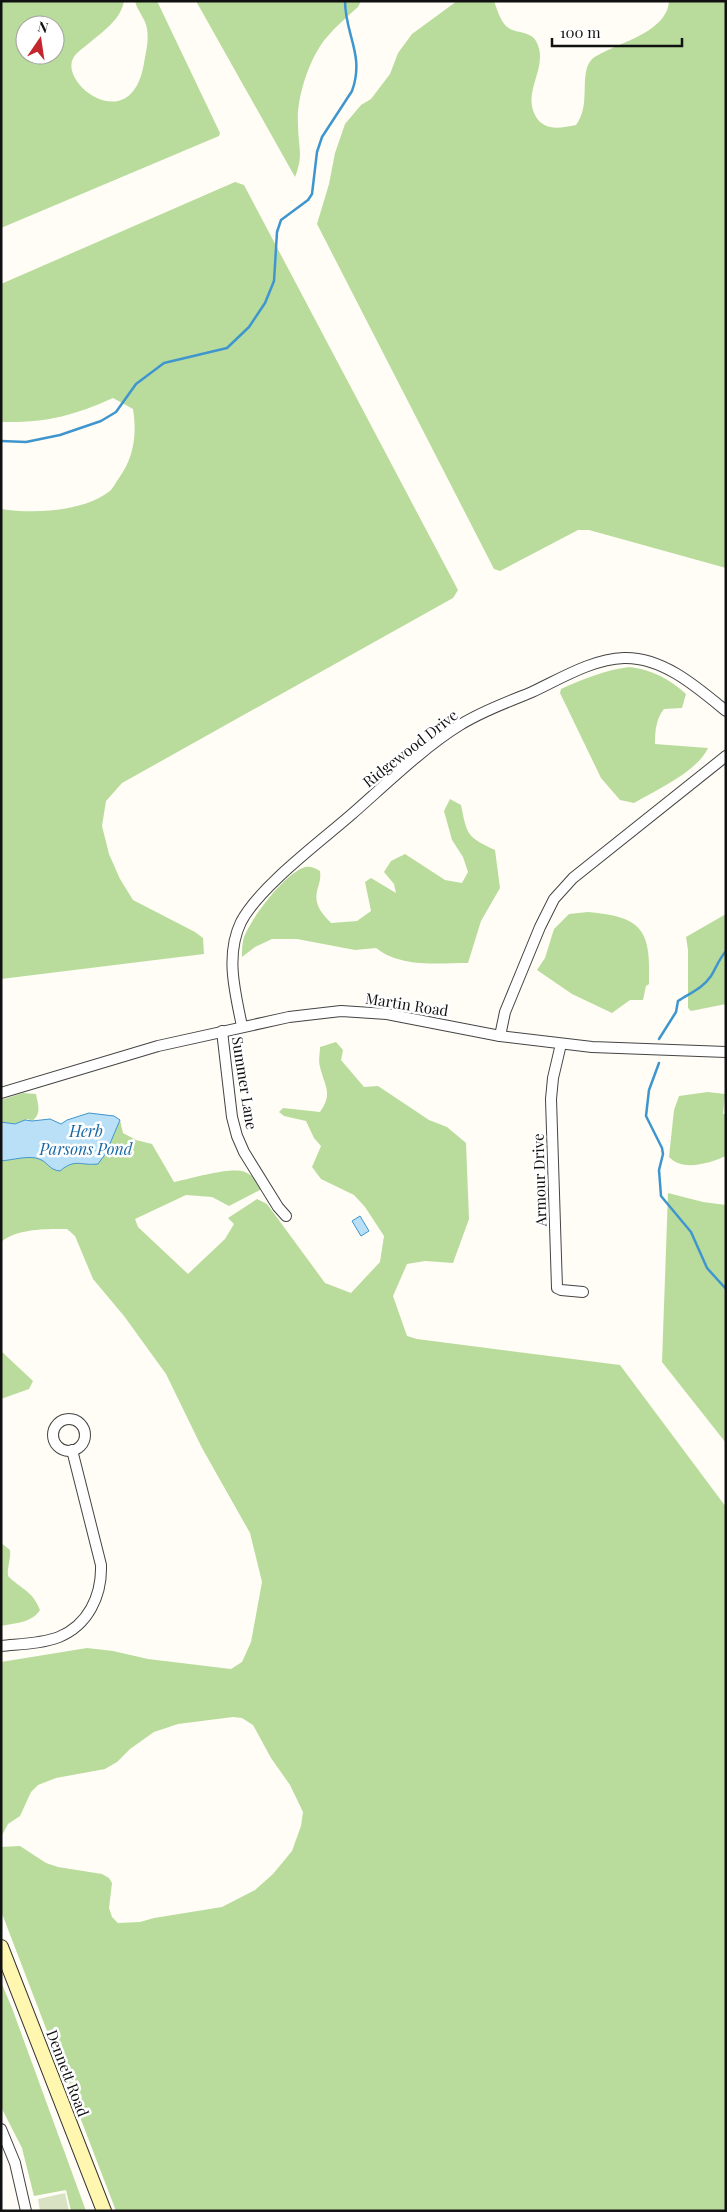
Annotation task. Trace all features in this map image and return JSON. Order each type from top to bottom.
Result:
[{"type":"street","name":"Ridgewood Drive","points":[[242,1026],[234,981],[232,953],[236,935],[242,921],[253,905],[274,882],[331,832],[426,750],[458,726],[597,664],[623,658],[645,660],[666,668],[726,711]]},
{"type":"street","points":[[500,1036],[505,1012],[554,899],[573,878],[726,756]]},
{"type":"street","name":"Martin Road","points":[[1,1093],[158,1046],[242,1026],[289,1017],[358,1011],[387,1014],[500,1036],[560,1044],[646,1050],[726,1052]]},
{"type":"street","name":"Summer Lane","points":[[222,1031],[232,1118],[239,1142],[278,1207],[286,1216]]},
{"type":"street","name":"Armour Drive","points":[[560,1044],[551,1097],[557,1288],[560,1290],[584,1292]]},
{"type":"street","points":[[1,1646],[60,1637],[83,1621],[93,1605],[100,1582],[101,1565],[72,1450]]},
{"type":"street","name":"Dennett Road","points":[[1,1947],[104,2211]]},
{"type":"street","points":[[1,2130],[15,2163],[26,2211]]},
{"type":"green space","points":[[1,1],[124,1],[115,20],[78,52],[72,61],[72,72],[78,83],[88,93],[100,100],[114,102],[127,97],[137,85],[144,63],[148,33],[135,1],[157,1],[220,133],[219,136],[1,228]]},
{"type":"green space","points":[[196,1],[361,1],[358,7],[334,29],[321,45],[305,78],[299,102],[298,132],[300,156],[295,177]]},
{"type":"green space","points":[[457,1],[494,1],[500,18],[506,26],[530,35],[536,41],[540,60],[533,87],[532,106],[535,115],[543,124],[558,128],[576,125],[581,117],[586,73],[592,59],[650,30],[666,12],[669,1],[726,1],[726,568],[589,530],[578,530],[500,571],[494,569],[317,224],[329,184],[335,153],[345,124],[361,105],[371,99],[390,74],[398,53],[412,34]]},
{"type":"green space","points":[[235,182],[244,185],[458,590],[453,598],[122,783],[106,801],[102,826],[109,854],[120,879],[133,900],[203,938],[204,954],[1,979],[1,509],[14,511],[57,510],[99,498],[110,491],[124,470],[131,454],[135,428],[133,409],[113,398],[72,414],[45,420],[1,422],[1,284]]},
{"type":"green space","points":[[629,667],[646,670],[660,676],[673,683],[686,694],[682,708],[664,709],[661,713],[656,725],[655,744],[708,748],[703,757],[686,773],[634,803],[620,800],[601,778],[560,693],[561,689],[586,678],[611,670]]},
{"type":"green space","points":[[450,799],[461,805],[465,823],[470,834],[479,842],[495,850],[500,888],[481,921],[468,963],[432,964],[408,962],[397,959],[376,948],[355,950],[297,939],[272,939],[255,947],[242,957],[244,937],[261,908],[288,878],[305,867],[313,867],[320,871],[317,901],[322,913],[331,923],[357,921],[371,911],[365,882],[371,878],[396,893],[394,884],[384,872],[391,861],[405,854],[445,880],[462,883],[468,872],[463,857],[452,840],[444,811]]},
{"type":"green space","points":[[588,912],[606,914],[632,923],[640,930],[648,951],[649,984],[646,986],[643,1000],[630,1000],[612,1013],[572,994],[537,970],[545,958],[554,929],[569,914]]},
{"type":"green space","points":[[726,914],[726,1004],[691,1011],[688,1008],[688,950],[686,937]]},
{"type":"green space","points":[[336,1042],[343,1050],[341,1060],[364,1087],[378,1086],[429,1120],[447,1127],[466,1143],[469,1219],[453,1263],[425,1261],[407,1264],[393,1296],[407,1336],[417,1339],[620,1365],[726,1507],[726,2211],[116,2211],[1,1911],[1,1847],[20,1846],[46,1863],[58,1867],[102,1874],[109,1878],[112,1883],[109,1908],[112,1917],[118,1923],[140,1922],[222,1907],[255,1890],[273,1874],[292,1851],[301,1826],[303,1812],[290,1785],[271,1758],[253,1725],[242,1718],[233,1717],[178,1724],[154,1732],[130,1749],[117,1762],[105,1769],[56,1778],[38,1785],[31,1792],[20,1816],[8,1824],[1,1837],[1,1662],[87,1648],[113,1651],[148,1659],[231,1669],[242,1662],[251,1642],[262,1582],[250,1533],[202,1448],[166,1374],[124,1316],[93,1279],[75,1236],[67,1229],[42,1229],[16,1234],[1,1242],[1,1161],[35,1158],[60,1171],[75,1163],[92,1165],[106,1153],[120,1120],[123,1133],[136,1140],[152,1144],[174,1182],[221,1172],[239,1171],[251,1175],[262,1189],[229,1206],[212,1197],[186,1195],[135,1219],[138,1227],[188,1274],[225,1239],[234,1224],[228,1218],[257,1199],[267,1204],[325,1283],[351,1293],[380,1262],[384,1236],[365,1207],[354,1195],[321,1179],[312,1167],[321,1146],[314,1138],[306,1121],[284,1116],[279,1112],[283,1108],[320,1112],[326,1100],[327,1090],[319,1065],[320,1047]]},
{"type":"green space","points":[[708,1092],[725,1094],[723,1114],[726,1114],[726,1156],[697,1165],[675,1162],[669,1157],[674,1110],[679,1096]]},
{"type":"green space","points":[[23,1093],[36,1094],[38,1112],[35,1118],[32,1121],[28,1119],[15,1124],[1,1122],[1,1100]]},
{"type":"green space","points":[[668,1193],[703,1202],[726,1205],[726,1443],[662,1362]]},
{"type":"green space","points":[[1,1351],[33,1381],[29,1389],[1,1399]]},
{"type":"green space","points":[[1,1543],[10,1550],[8,1576],[34,1598],[40,1610],[28,1620],[1,1626]]},
{"type":"green space","points":[[1,1982],[86,2211],[71,2211],[66,2190],[34,2196],[22,2148],[1,2107]]},
{"type":"green space","points":[[65,2193],[69,2211],[40,2211],[38,2199]]},
{"type":"water","name":"Herb Parsons Pond","points":[[89,1113],[114,1116],[120,1120],[106,1153],[98,1164],[78,1163],[65,1167],[60,1171],[35,1158],[1,1161],[1,1122],[15,1124],[25,1120],[50,1119],[61,1124],[67,1120]]},
{"type":"water","points":[[360,1216],[369,1231],[361,1236],[352,1221]]},
{"type":"waterway","points":[[1,441],[26,442],[60,435],[101,421],[116,412],[136,384],[164,363],[227,348],[249,327],[265,303],[274,281],[277,232],[281,220],[308,200],[312,194],[317,152],[322,137],[352,91],[356,67],[345,1]]},
{"type":"waterway","points":[[659,1039],[676,1012],[678,1001],[708,980],[726,951]]},
{"type":"waterway","points":[[659,1063],[649,1090],[646,1116],[662,1148],[663,1154],[659,1170],[661,1196],[691,1232],[707,1268],[726,1289]]}]
